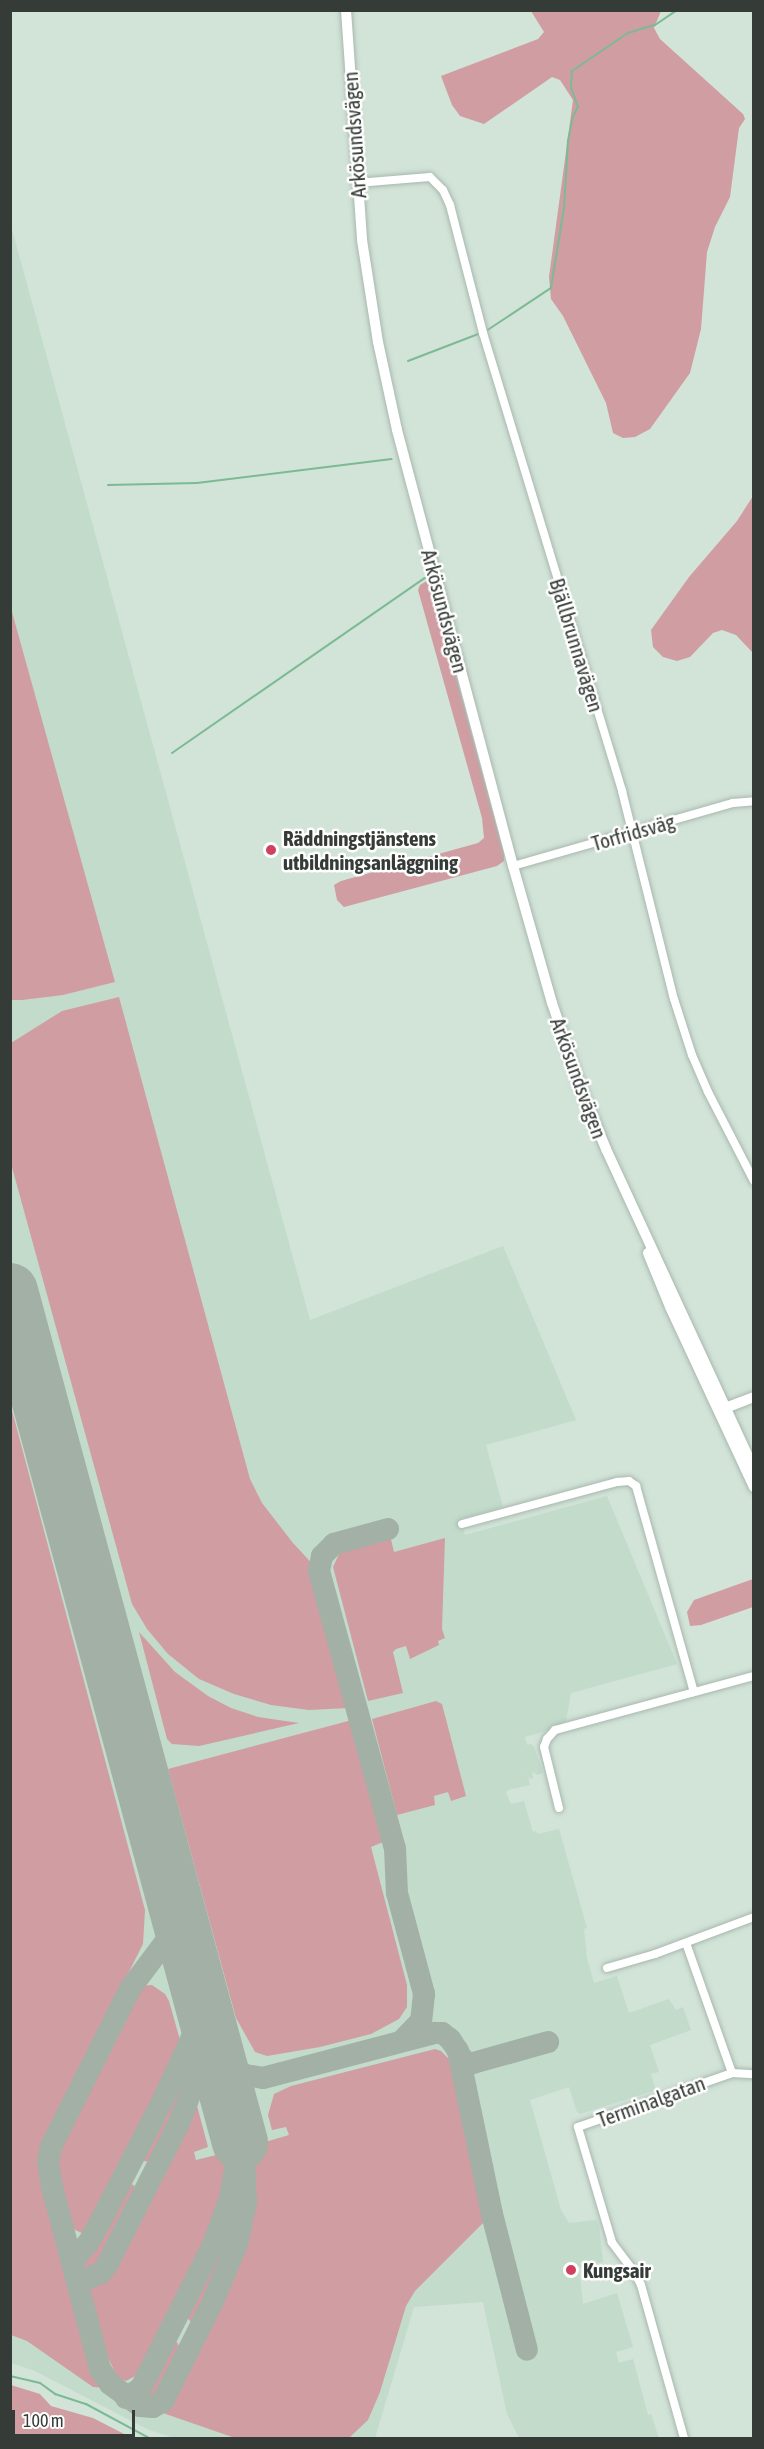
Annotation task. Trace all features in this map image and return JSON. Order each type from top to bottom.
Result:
[{"type":"main road","name":"Arkösundsvägen","points":[[345,10],[365,182],[369,294],[389,397],[513,866],[564,1041],[594,1120],[753,1487]]},
{"type":"main road","points":[[721,1410],[753,1397]]},
{"type":"main road","name":"Arkösundsvägen","points":[[721,1410],[753,1470]]},
{"type":"street","name":"Bjällbrunnavägen","points":[[365,182],[430,177],[443,190],[450,205],[483,333],[633,832],[674,999],[686,1038],[708,1092],[753,1181]]},
{"type":"street","name":"Torfridsväg","points":[[513,866],[733,803],[753,801]]},
{"type":"street","points":[[462,1524],[617,1482],[629,1481],[636,1486],[694,1692]]},
{"type":"street","points":[[559,1808],[544,1747],[547,1739],[555,1730],[753,1676]]},
{"type":"street","points":[[607,1968],[753,1917]]},
{"type":"street","name":"Terminalgatan","points":[[686,1942],[732,2073]]},
{"type":"street","name":"Terminalgatan","points":[[684,2439],[641,2285],[612,2242],[578,2127],[732,2073],[753,2074]]},
{"type":"shaded area","points":[[531,11],[661,11],[654,28],[660,39],[743,114],[745,119],[739,128],[730,197],[715,227],[707,252],[701,329],[690,373],[650,429],[635,437],[623,438],[613,433],[606,403],[563,316],[551,299],[549,277],[573,100],[560,80],[552,77],[484,124],[460,116],[452,105],[441,76],[538,39],[544,32]]},
{"type":"shaded area","points":[[10,222],[310,1320],[503,1246],[576,1420],[486,1445],[503,1507],[461,1519],[465,1535],[607,1496],[677,1664],[571,1693],[566,1721],[548,1730],[525,1737],[527,1745],[531,1744],[534,1747],[543,1773],[537,1775],[532,1771],[533,1778],[529,1779],[526,1770],[530,1785],[508,1790],[506,1793],[511,1804],[524,1801],[533,1832],[536,1831],[538,1834],[559,1829],[587,1928],[584,1929],[587,1958],[594,1983],[617,1976],[629,2013],[669,1999],[676,2010],[683,2007],[691,2030],[650,2045],[659,2072],[651,2074],[656,2090],[580,2114],[577,2112],[569,2087],[530,2100],[561,2210],[569,2223],[596,2220],[599,2226],[603,2262],[579,2268],[583,2304],[617,2293],[633,2347],[616,2352],[619,2363],[633,2359],[648,2415],[651,2414],[659,2438],[519,2438],[507,2414],[483,2302],[414,2307],[375,2438],[174,2438],[149,2430],[35,2371],[11,2363]]},
{"type":"shaded area","points":[[753,496],[753,653],[736,635],[722,630],[713,633],[690,657],[677,661],[663,657],[653,647],[651,630],[689,577],[737,521]]},
{"type":"shaded area","points":[[430,579],[504,861],[497,866],[344,907],[337,900],[334,885],[341,881],[478,843],[484,838],[482,818],[418,590],[420,585]]},
{"type":"shaded area","points":[[10,605],[115,982],[63,995],[22,1000],[10,1000]]},
{"type":"shaded area","points":[[119,997],[250,1479],[262,1503],[293,1543],[319,1571],[314,1574],[348,1708],[309,1710],[271,1705],[234,1694],[199,1679],[168,1654],[147,1629],[132,1604],[10,1160],[11,1043],[62,1011]]},
{"type":"shaded area","points":[[10,1403],[145,1910],[143,1944],[54,2121],[42,2168],[94,2368],[106,2388],[93,2387],[27,2341],[11,2335]]},
{"type":"shaded area","points":[[390,1535],[394,1552],[445,1538],[442,1629],[445,1638],[438,1641],[439,1645],[410,1659],[406,1646],[396,1649],[393,1652],[403,1693],[368,1701],[333,1567],[339,1554],[350,1545]]},
{"type":"shaded area","points":[[753,1579],[753,1607],[701,1625],[690,1626],[687,1612],[694,1600]]},
{"type":"shaded area","points":[[139,1632],[175,1672],[208,1696],[231,1708],[258,1717],[299,1723],[199,1746],[172,1744],[167,1739]]},
{"type":"shaded area","points":[[436,1701],[442,1704],[466,1796],[451,1801],[448,1792],[434,1796],[435,1805],[397,1815],[372,1719]]},
{"type":"shaded area","points":[[352,1720],[383,1842],[371,1847],[407,1985],[407,2007],[399,2019],[371,2034],[320,2047],[267,2056],[255,2052],[236,2018],[168,1769]]},
{"type":"shaded area","points":[[152,1985],[165,1994],[169,2001],[180,2040],[178,2050],[99,2215],[87,2233],[82,2233],[75,2230],[69,2220],[56,2167],[56,2148],[138,1986]]},
{"type":"shaded area","points":[[435,2049],[441,2051],[449,2059],[487,2219],[415,2291],[406,2306],[380,2392],[368,2420],[349,2438],[235,2438],[160,2412],[163,2401],[241,2253],[253,2180],[251,2146],[289,2135],[286,2127],[272,2130],[268,2115],[274,2094],[291,2086]]},
{"type":"shaded area","points":[[180,2069],[183,2069],[187,2076],[185,2090],[154,2158],[149,2162],[144,2161],[141,2156],[143,2149]]},
{"type":"shaded area","points":[[195,2098],[208,2147],[194,2152],[196,2160],[232,2151],[227,2188],[214,2224],[143,2372],[126,2381],[118,2378],[106,2354],[88,2282],[105,2275],[114,2262]]},
{"type":"shaded area","points":[[243,2165],[241,2200],[234,2242],[200,2313],[191,2322],[184,2314],[225,2229]]},
{"type":"shaded area","points":[[130,2184],[134,2185],[136,2194],[104,2260],[89,2270],[84,2267],[83,2263],[123,2190]]},
{"type":"shaded area","points":[[177,2342],[181,2351],[162,2388],[156,2394],[148,2397],[144,2391],[165,2348]]},
{"type":"shaded area","points":[[11,2385],[40,2394],[51,2406],[93,2418],[132,2438],[11,2438]]},
{"type":"waterway","points":[[486,331],[551,288],[564,208],[568,141],[573,116],[578,107],[571,88],[572,71],[628,33],[655,25],[677,10]]},
{"type":"waterway","points":[[408,361],[481,333]]},
{"type":"waterway","points":[[108,485],[197,483],[392,459]]},
{"type":"waterway","points":[[172,753],[425,578]]},
{"type":"waterway","points":[[10,2376],[40,2383],[55,2394],[86,2404],[149,2438]]},
{"type":"taxiway","points":[[388,1529],[334,1544],[322,1556],[319,1571],[395,1848],[397,1893],[424,1994],[421,2021],[402,2041]]},
{"type":"taxiway","points":[[181,1921],[130,1989],[51,2147],[48,2162],[52,2187],[100,2369],[110,2384],[140,2406],[153,2407],[163,2401],[213,2301],[237,2244],[246,2202],[243,2141]]},
{"type":"taxiway","points":[[72,2262],[89,2242],[100,2222],[162,2102],[205,2009]]},
{"type":"taxiway","points":[[211,2032],[228,2064],[245,2075],[263,2078],[435,2033],[442,2033],[450,2039],[458,2051],[492,2214],[527,2350]]},
{"type":"taxiway","points":[[459,2054],[466,2063],[473,2063],[548,2042]]},
{"type":"taxiway","points":[[77,2283],[101,2273],[107,2265],[180,2121],[195,2081],[214,2044]]},
{"type":"taxiway","points":[[126,2398],[141,2388],[212,2247],[230,2198],[236,2164]]},
{"type":"runway","points":[[10,1291],[240,2142]]},
{"type":"place","name":"Räddningstjänstens utbildningsanläggning","points":[[271,850]]},
{"type":"place","name":"Kungsair","points":[[571,2270]]}]
